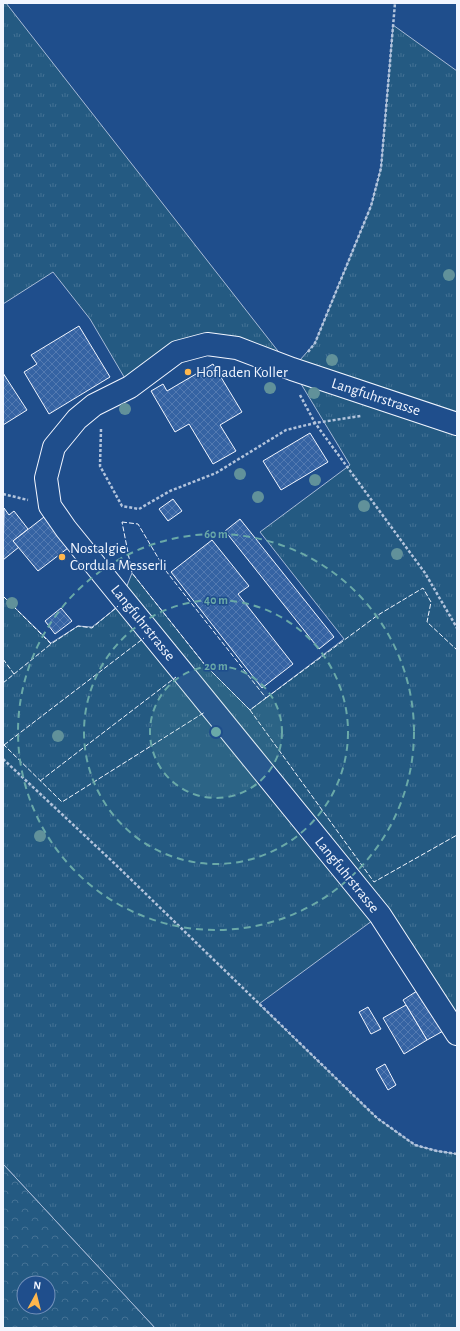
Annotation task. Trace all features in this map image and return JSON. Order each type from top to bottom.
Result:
[{"type":"street","name":"Langfuhrstrasse","points":[[457,424],[292,369],[237,348],[207,344],[177,352],[130,387],[94,405],[77,419],[54,447],[46,478],[50,506],[66,529],[380,915],[457,1034]]},
{"type":"path","points":[[395,3],[381,168],[371,206],[315,343],[292,369],[295,387],[315,423],[425,573],[457,628]]},
{"type":"path","points":[[94,405],[101,427],[100,466],[122,506],[139,509],[170,491],[216,473],[286,430],[315,423],[368,415]]},
{"type":"path","points":[[3,758],[114,863],[377,1118],[415,1145],[437,1151],[457,1154]]},
{"type":"green space","points":[[3,3],[6,3],[292,369],[207,344],[130,387],[90,319],[53,272],[3,304]]},
{"type":"green space","points":[[393,25],[457,71],[457,1034],[380,915],[259,1004],[377,1118],[415,1145],[437,1151],[457,1154],[457,1328],[155,1328],[3,1164],[3,596],[51,643],[78,626],[92,627],[119,606],[132,573],[205,665],[250,710],[344,639],[260,532],[350,465],[292,369],[315,343],[371,206],[381,168]]},
{"type":"green space","points":[[3,1164],[155,1328],[3,1328]]},
{"type":"building","points":[[79,326],[110,377],[49,414],[24,372],[37,364],[31,355]]},
{"type":"building","points":[[213,364],[242,412],[220,425],[236,451],[213,464],[189,424],[175,432],[151,391],[163,384],[167,391]]},
{"type":"building","points":[[3,373],[27,410],[3,425]]},
{"type":"building","points":[[310,433],[328,462],[281,490],[263,461]]},
{"type":"building","points":[[173,499],[182,511],[168,521],[159,509]]},
{"type":"building","points":[[4,508],[9,515],[14,511],[28,529],[13,541],[19,547],[3,560]]},
{"type":"building","points":[[44,517],[68,548],[38,571],[13,541]]},
{"type":"building","points":[[240,519],[334,637],[319,649],[225,531]]},
{"type":"building","points":[[212,540],[249,586],[238,594],[293,664],[262,688],[171,572]]},
{"type":"building","points":[[61,608],[72,621],[55,634],[45,621]]},
{"type":"building","points":[[420,989],[445,1030],[427,1040],[403,1000]]},
{"type":"building","points":[[406,1005],[427,1040],[404,1054],[383,1018]]},
{"type":"building","points":[[368,1007],[381,1029],[371,1034],[359,1012]]},
{"type":"building","points":[[385,1064],[396,1085],[388,1090],[376,1069]]},
{"type":"fence","points":[[122,522],[138,524],[166,571],[266,698],[250,710],[205,665],[132,573],[122,522]]},
{"type":"fence","points":[[266,698],[378,615],[423,588],[431,602],[427,622],[457,650]]},
{"type":"fence","points":[[3,596],[51,644],[78,626],[92,628],[118,606]]},
{"type":"fence","points":[[4,745],[144,638]]},
{"type":"fence","points":[[3,683],[51,644]]},
{"type":"fence","points":[[3,659],[14,674]]},
{"type":"fence","points":[[40,781],[176,677]]},
{"type":"fence","points":[[250,710],[374,882],[457,835]]},
{"type":"fence","points":[[3,744],[62,802],[205,712]]},
{"type":"place","name":"Hofladen Koller","points":[[188,372]]},
{"type":"place","name":"Nostalgie Cordula Messerli","points":[[62,557]]}]
